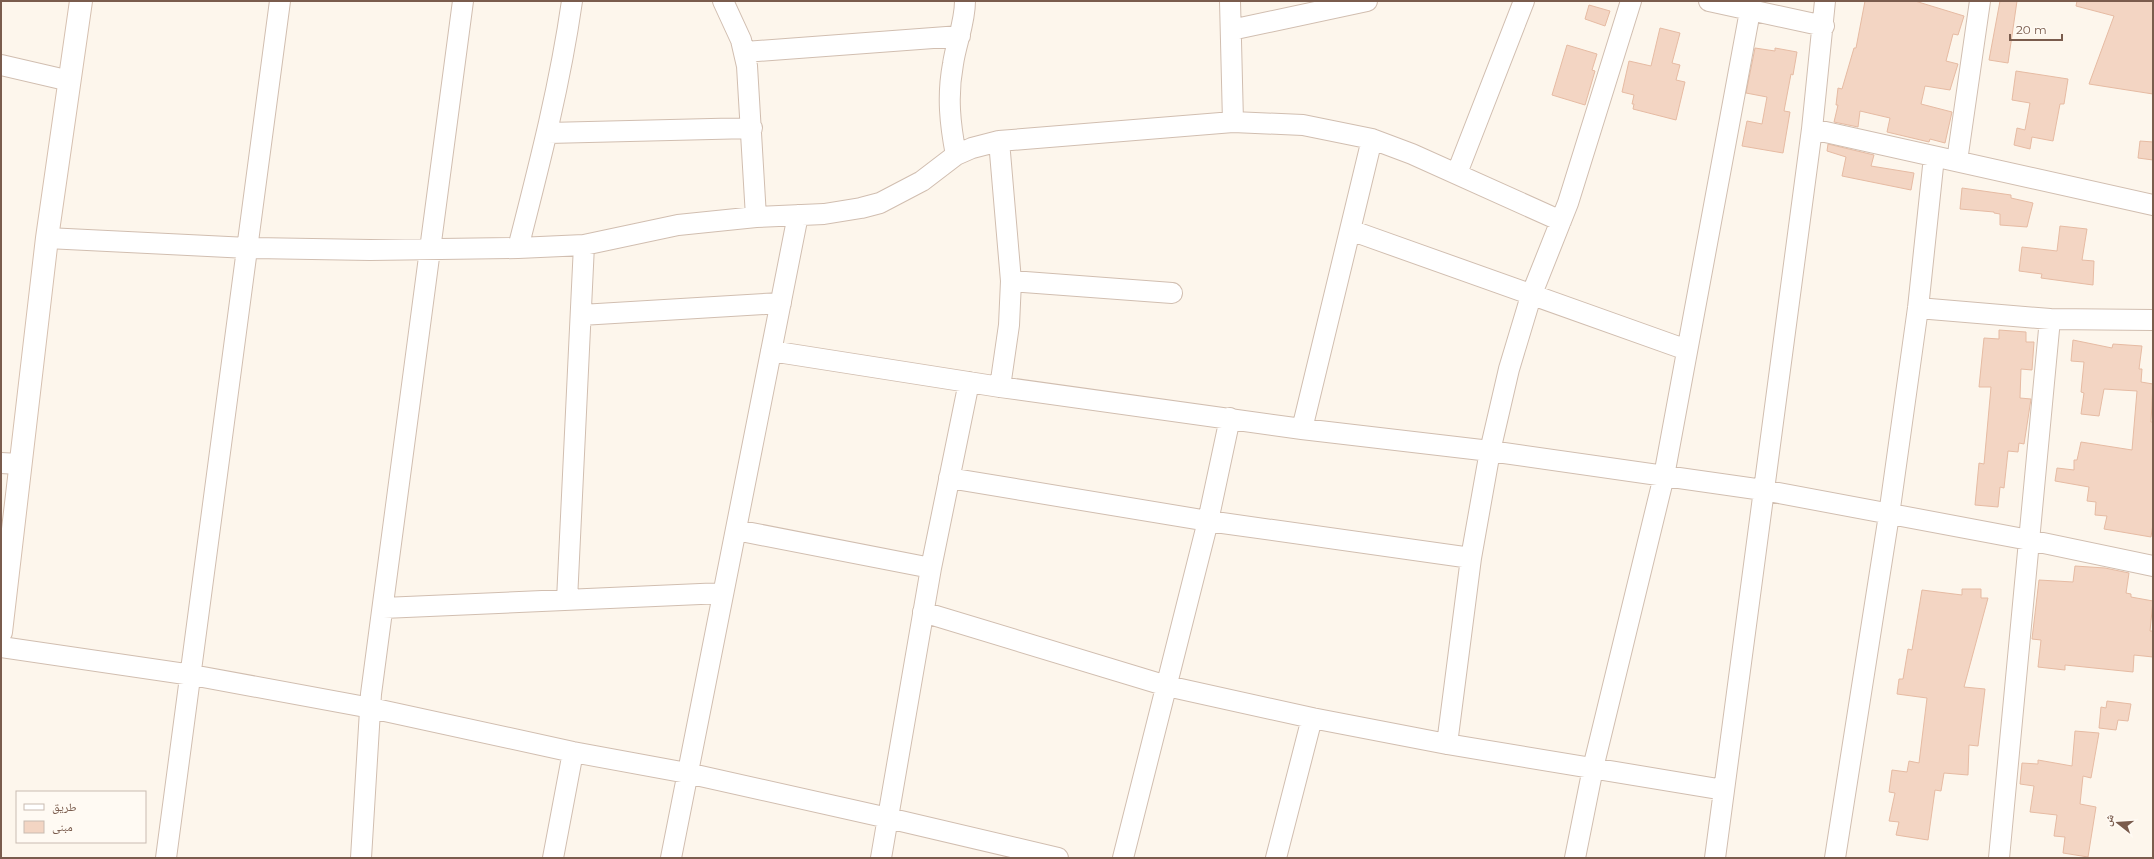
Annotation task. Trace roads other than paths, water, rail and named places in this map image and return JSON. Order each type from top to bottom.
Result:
[{"type":"street","points":[[1,632],[10,463],[47,238],[81,1]]},
{"type":"street","points":[[166,858],[192,675],[280,1]]},
{"type":"street","points":[[360,858],[371,708],[383,608],[463,1]]},
{"type":"street","points":[[518,248],[548,133],[561,73],[572,1]]},
{"type":"street","points":[[723,1],[745,52],[752,128],[756,217]]},
{"type":"street","points":[[956,155],[950,125],[948,102],[953,62],[960,36],[965,1]]},
{"type":"street","points":[[1230,1],[1233,122]]},
{"type":"street","points":[[1231,30],[1367,1]]},
{"type":"street","points":[[1457,173],[1524,1]]},
{"type":"street","points":[[1447,744],[1471,558],[1490,452],[1509,369],[1531,296],[1561,221],[1631,1]]},
{"type":"street","points":[[1709,1],[1824,26]]},
{"type":"street","points":[[1715,858],[1812,129],[1824,26],[1825,1]]},
{"type":"street","points":[[1957,161],[1980,1]]},
{"type":"street","points":[[1574,858],[1593,768],[1664,476],[1750,11]]},
{"type":"street","points":[[745,52],[960,36]]},
{"type":"street","points":[[1,65],[70,81]]},
{"type":"street","points":[[47,238],[248,248],[429,250],[584,245],[671,226],[756,217],[842,212],[880,203],[922,181],[956,155],[972,148],[999,141],[1233,122],[1303,125],[1372,140],[1457,173],[1561,221]]},
{"type":"street","points":[[548,133],[752,128]]},
{"type":"street","points":[[1812,129],[2153,205]]},
{"type":"street","points":[[1302,429],[1372,140]]},
{"type":"street","points":[[999,141],[1011,281],[1009,318],[1000,387]]},
{"type":"street","points":[[1835,858],[1889,515],[1918,308],[1934,157]]},
{"type":"street","points":[[671,858],[798,215]]},
{"type":"street","points":[[1350,230],[1531,296],[1687,350]]},
{"type":"street","points":[[567,600],[584,245]]},
{"type":"street","points":[[1011,281],[1172,293]]},
{"type":"street","points":[[581,315],[781,303]]},
{"type":"street","points":[[1918,308],[2050,319],[2153,320]]},
{"type":"street","points":[[1999,858],[2050,319]]},
{"type":"street","points":[[771,352],[1000,387],[1302,429],[1490,452],[1763,490],[1889,515],[2029,540],[2153,566]]},
{"type":"street","points":[[881,858],[931,568],[969,382]]},
{"type":"street","points":[[1124,858],[1208,521],[1230,418]]},
{"type":"street","points":[[949,478],[1208,521],[1471,558]]},
{"type":"street","points":[[736,530],[931,568]]},
{"type":"street","points":[[383,608],[723,593]]},
{"type":"street","points":[[923,612],[1167,686],[1312,718],[1447,744],[1724,790]]},
{"type":"street","points":[[1,647],[192,675],[371,708],[573,752],[687,773],[1058,858]]},
{"type":"street","points":[[1276,858],[1312,718]]},
{"type":"street","points":[[553,858],[573,752]]}]
